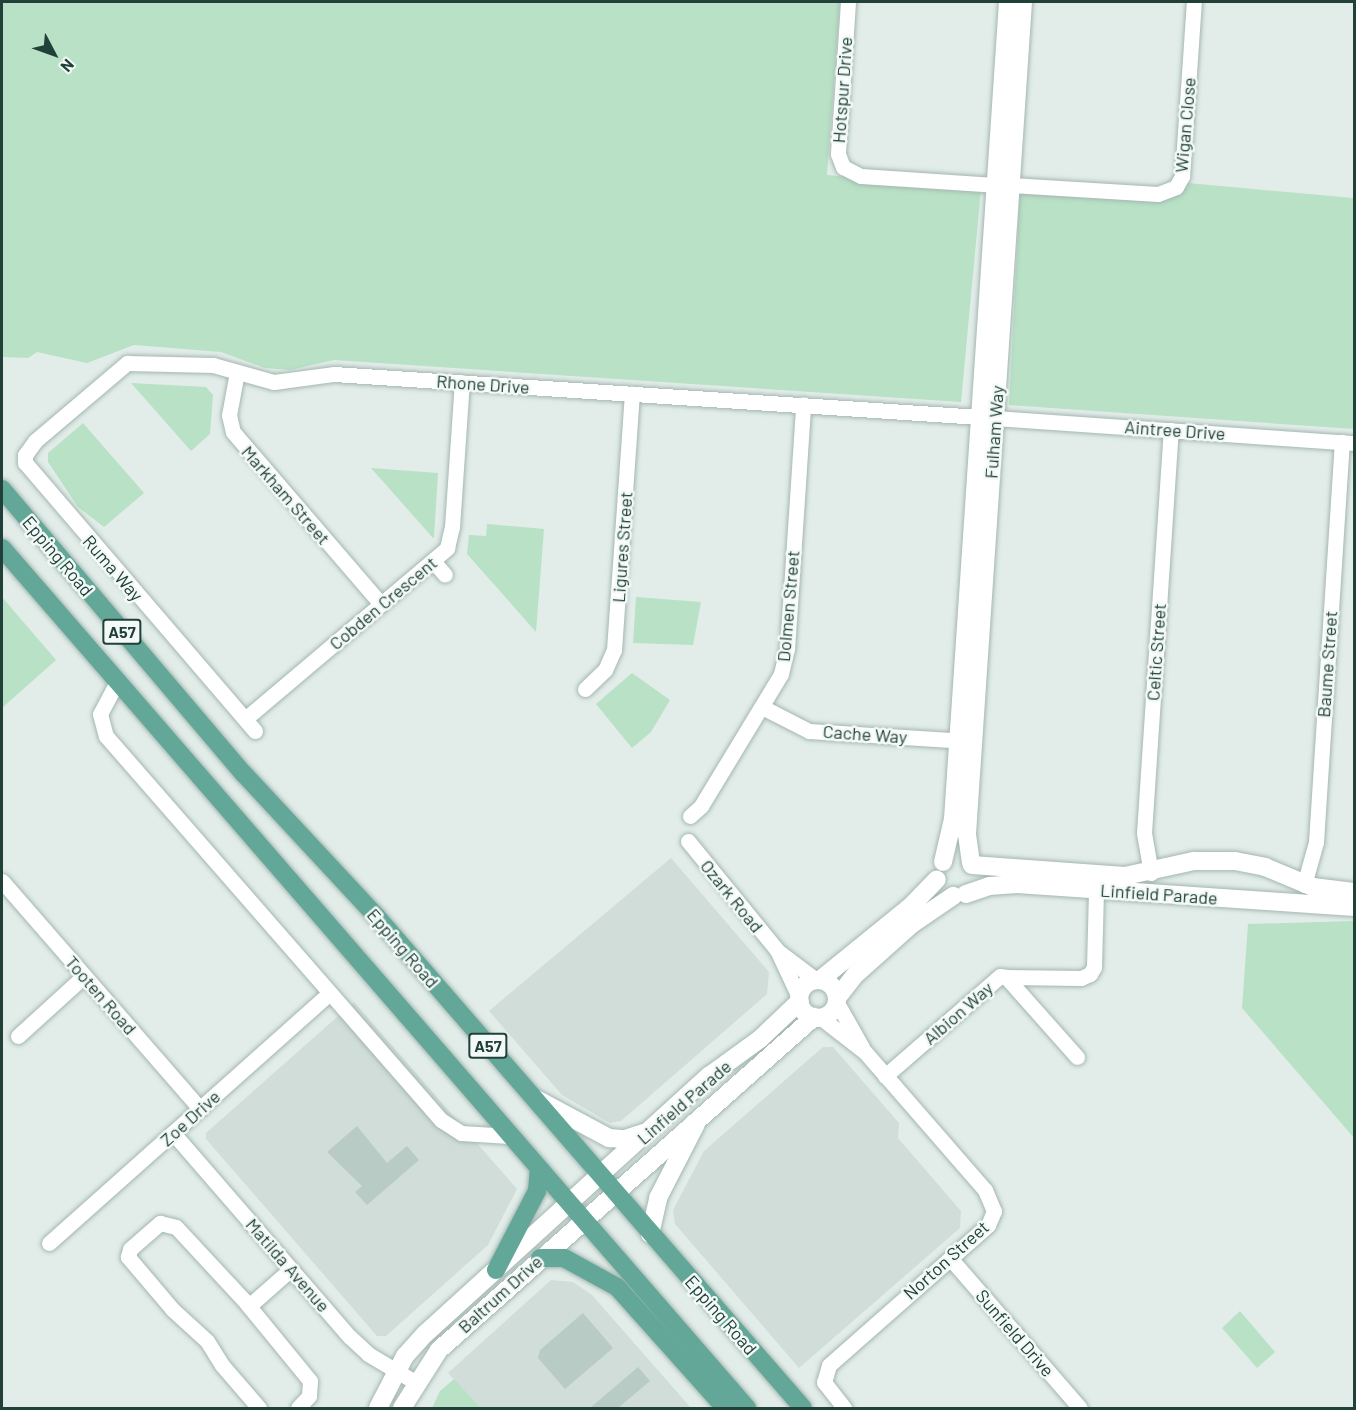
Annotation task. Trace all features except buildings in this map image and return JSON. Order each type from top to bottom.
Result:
[{"type":"main road","name":"Epping Road","points":[[2,489],[236,765],[376,916],[802,1408]]},
{"type":"main road","name":"Epping Road","points":[[2,548],[747,1408]]},
{"type":"main road","points":[[496,1270],[537,1191],[539,1170]]},
{"type":"main road","points":[[540,1258],[564,1258],[617,1287],[725,1408]]},
{"type":"street","name":"Hotspur Drive","points":[[848,2],[838,154],[843,167],[861,176],[1003,185]]},
{"type":"street","name":"Fulham Way","points":[[972,864],[967,834],[966,741],[1003,185],[1008,2]]},
{"type":"street","name":"Fulham Way","points":[[1003,185],[1023,2]]},
{"type":"street","name":"Wigan Close","points":[[1003,185],[1158,194],[1176,187],[1182,176],[1194,2]]},
{"type":"street","name":"Rhone Drive","points":[[25,455],[34,441],[127,363],[213,365],[274,382],[334,374],[988,418]]},
{"type":"street","name":"Markham Street","points":[[237,372],[229,415],[233,432],[381,604]]},
{"type":"street","name":"Cobden Crescent","points":[[245,719],[433,561],[451,539],[462,382]]},
{"type":"street","name":"Ligures Street","points":[[585,689],[605,670],[614,650],[632,394]]},
{"type":"street","name":"Dolmen Street","points":[[690,816],[782,674],[787,649],[803,405]]},
{"type":"street","name":"Aintree Drive","points":[[988,418],[1348,442]]},
{"type":"street","name":"Celtic Street","points":[[1151,873],[1144,833],[1171,430]]},
{"type":"street","name":"Baume Street","points":[[1304,885],[1316,842],[1348,442]]},
{"type":"street","name":"Ruma Way","points":[[25,455],[30,472],[255,731]]},
{"type":"street","points":[[433,561],[445,575]]},
{"type":"street","points":[[117,682],[100,714],[106,736],[446,1125],[461,1133],[510,1136]]},
{"type":"street","name":"Cache Way","points":[[762,707],[809,730],[966,741]]},
{"type":"street","name":"Fulham Way","points":[[940,871],[953,819],[966,741]]},
{"type":"street","name":"Ozark Road","points":[[688,841],[777,950]]},
{"type":"street","points":[[799,999],[805,985],[818,980],[911,906],[940,871],[960,857],[972,864],[975,884],[959,895],[942,890],[940,871]]},
{"type":"street","name":"Linfield Parade","points":[[972,864],[1121,876],[1151,873],[1194,861],[1235,861],[1265,867],[1304,885],[1354,892]]},
{"type":"street","name":"Tooten Road","points":[[2,881],[200,1108]]},
{"type":"street","name":"Linfield Parade","points":[[837,1001],[856,974],[912,924],[959,895],[1000,884],[1354,907]]},
{"type":"street","points":[[1006,977],[1081,978],[1089,974],[1094,967],[1096,889]]},
{"type":"street","points":[[777,950],[818,980],[834,987],[837,1001],[831,1013],[817,1017],[804,1011],[777,950]]},
{"type":"street","points":[[18,1036],[84,976]]},
{"type":"street","name":"Albion Way","points":[[885,1076],[1000,976],[1006,977],[1077,1057]]},
{"type":"street","name":"Zoe Drive","points":[[49,1243],[330,993]]},
{"type":"street","name":"Linfield Parade","points":[[569,1203],[799,999]]},
{"type":"street","name":"Norton Street","points":[[837,1001],[865,1053]]},
{"type":"street","name":"Linfield Parade","points":[[615,1193],[701,1114],[817,1017]]},
{"type":"street","name":"Norton Street","points":[[817,1017],[865,1053],[985,1190],[993,1206],[988,1225],[835,1358],[825,1373],[826,1387],[844,1408]]},
{"type":"street","points":[[531,1096],[609,1138],[626,1139],[648,1132]]},
{"type":"street","points":[[650,1234],[658,1198],[701,1114]]},
{"type":"street","name":"Matilda Avenue","points":[[173,1133],[361,1348],[415,1382]]},
{"type":"street","name":"Baltrum Drive","points":[[402,1408],[415,1382],[439,1350],[615,1193]]},
{"type":"street","name":"Baltrum Drive","points":[[378,1408],[396,1372],[425,1334],[569,1203]]},
{"type":"street","points":[[259,1408],[222,1365],[207,1341],[132,1264],[128,1252],[160,1223],[170,1222],[249,1306],[310,1382],[309,1396],[298,1408]]},
{"type":"street","name":"Sunfield Drive","points":[[950,1258],[1080,1408]]},
{"type":"street","points":[[249,1306],[291,1269]]},
{"type":"shaded area","points":[[671,858],[769,972],[767,994],[621,1121],[610,1123],[562,1095],[489,1011]]},
{"type":"shaded area","points":[[354,1002],[517,1189],[488,1245],[386,1336],[377,1336],[206,1139],[206,1133]]},
{"type":"shaded area","points":[[823,1047],[833,1047],[899,1123],[898,1138],[961,1211],[960,1228],[799,1368],[675,1224],[673,1210],[704,1151]]},
{"type":"shaded area","points":[[551,1280],[573,1282],[592,1295],[691,1408],[481,1408],[448,1373]]},
{"type":"green space","points":[[2,2],[840,2],[827,175],[981,189],[961,402],[334,360],[290,370],[265,368],[221,352],[134,345],[87,363],[37,352],[28,358],[2,357]]},
{"type":"green space","points":[[1188,183],[1353,198],[1354,429],[1009,405],[1020,191],[1163,201]]},
{"type":"green space","points":[[131,383],[206,387],[213,395],[210,434],[191,451]]},
{"type":"green space","points":[[83,423],[144,493],[104,527],[78,507],[48,462],[48,453]]},
{"type":"green space","points":[[371,468],[438,473],[433,538]]},
{"type":"green space","points":[[487,524],[544,529],[536,632],[467,554],[469,535],[486,536]]},
{"type":"green space","points":[[2,597],[56,660],[2,708]]},
{"type":"green space","points":[[636,597],[701,602],[693,645],[633,643]]},
{"type":"green space","points":[[632,673],[670,700],[651,732],[632,748],[596,704]]},
{"type":"green space","points":[[1354,921],[1354,1138],[1242,1008],[1248,924]]},
{"type":"green space","points":[[1240,1311],[1275,1352],[1257,1368],[1222,1328]]},
{"type":"green space","points":[[454,1379],[481,1408],[432,1408],[440,1391]]}]
